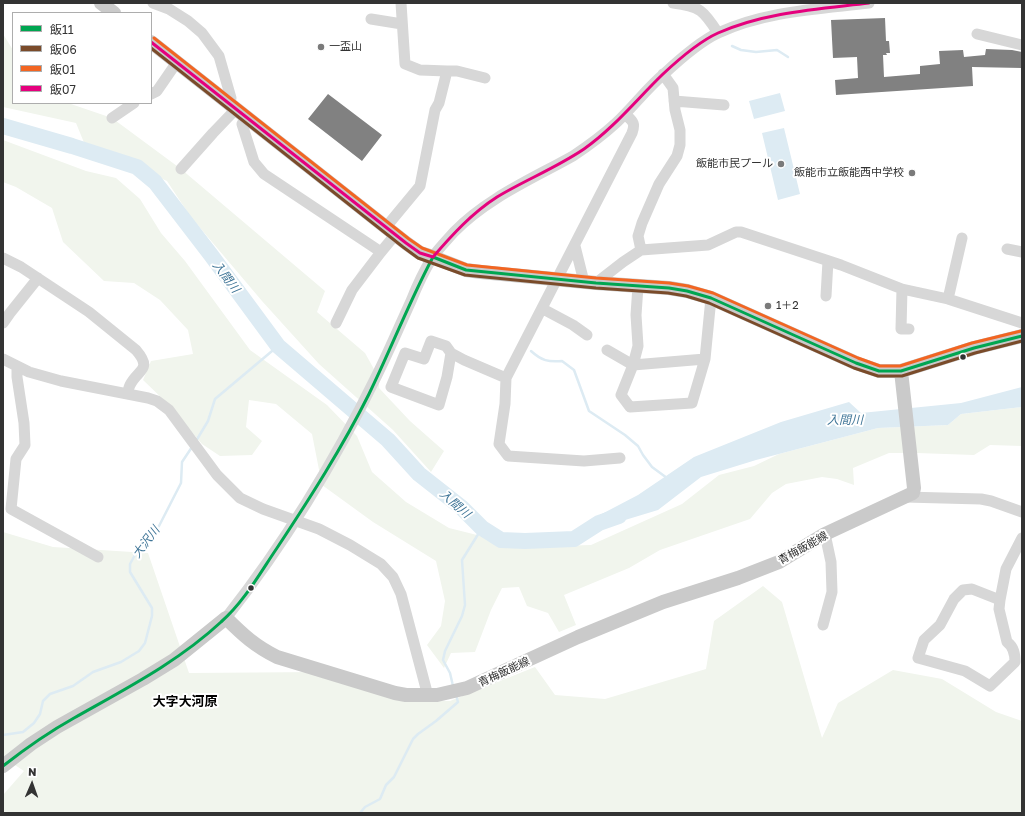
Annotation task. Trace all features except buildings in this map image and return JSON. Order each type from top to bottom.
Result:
[{"type":"main road","points":[[101,3],[113,12]]},
{"type":"main road","points":[[152,43],[390,231],[420,252],[466,270],[557,280],[669,288],[687,291],[711,298],[871,369],[888,372],[901,372],[974,348],[1022,336]]},
{"type":"main road","points":[[901,372],[914,491],[905,497]]},
{"type":"main road","name":"青梅飯能線","points":[[226,618],[248,640],[277,657],[395,693],[428,696],[443,694],[467,688],[578,637],[663,602],[738,578],[779,562],[825,534],[905,497]]},
{"type":"main road","points":[[3,766],[31,744],[57,727],[174,660],[226,618]]},
{"type":"street","points":[[153,3],[169,9],[188,20],[198,28],[219,56],[254,162],[264,174],[381,252]]},
{"type":"street","points":[[401,3],[405,64],[420,70],[457,71],[485,78]]},
{"type":"street","points":[[673,3],[688,4],[697,8],[704,13],[718,33]]},
{"type":"street","points":[[226,618],[296,520],[324,474],[378,374],[419,282],[433,257],[454,232],[481,208],[508,190],[585,149],[616,123],[663,74],[695,48],[718,33],[777,15],[869,3]]},
{"type":"street","points":[[371,19],[402,24]]},
{"type":"street","points":[[977,34],[1022,45]]},
{"type":"street","points":[[152,94],[157,91],[177,62]]},
{"type":"street","points":[[336,323],[352,290],[381,252],[390,231],[420,186],[435,110],[439,103],[447,71]]},
{"type":"street","points":[[642,250],[638,236],[642,223],[659,184],[680,151],[680,130],[671,84],[663,74]]},
{"type":"street","points":[[674,101],[724,105]]},
{"type":"street","points":[[112,118],[133,104]]},
{"type":"street","points":[[181,169],[213,133],[237,110]]},
{"type":"street","points":[[620,458],[584,461],[508,456],[499,444],[505,404],[506,378],[543,309],[632,133],[634,127],[633,121],[625,114]]},
{"type":"street","points":[[575,246],[590,283],[642,250],[708,245],[736,232],[741,232],[828,261],[902,290],[948,299],[1022,323]]},
{"type":"street","points":[[948,299],[962,238]]},
{"type":"street","points":[[1007,250],[1022,252]]},
{"type":"street","points":[[3,258],[21,267],[89,312],[126,341],[143,357],[144,365],[142,372],[131,384],[127,394]]},
{"type":"street","points":[[826,296],[828,261]]},
{"type":"street","points":[[3,323],[38,278]]},
{"type":"street","points":[[638,286],[636,315],[638,346],[633,365],[621,395],[630,408],[692,403],[705,359],[711,298]]},
{"type":"street","points":[[902,290],[901,329],[909,329]]},
{"type":"street","points":[[543,309],[573,325],[587,335]]},
{"type":"street","points":[[450,353],[447,377],[439,405],[390,387],[405,353],[424,359],[431,341],[446,346],[450,353],[464,360],[506,378]]},
{"type":"street","points":[[607,350],[633,365],[705,359]]},
{"type":"street","points":[[3,359],[29,372],[61,381],[148,398],[164,405],[217,475],[240,498],[263,509],[319,529],[350,545],[381,564],[393,578],[401,594],[428,696]]},
{"type":"street","points":[[17,366],[17,377],[24,423],[25,445],[16,459],[11,509],[98,557]]},
{"type":"street","points":[[905,497],[981,499],[1022,512]]},
{"type":"street","points":[[824,625],[832,592],[831,562],[825,534]]},
{"type":"street","points":[[1000,600],[972,589],[963,590],[954,599],[940,625],[924,640],[918,658],[965,671],[990,686],[1015,662],[1015,654],[1011,645],[1007,642],[1002,627],[999,609],[1006,568],[1022,538]]},
{"type":"shaded area","points":[[3,34],[12,48],[12,104],[71,104],[112,118],[181,169],[325,291],[317,312],[365,353],[379,378],[379,388],[410,421],[444,451],[431,472],[393,430],[319,364],[262,301],[190,216],[167,181],[85,145],[76,123],[3,107]]},
{"type":"shaded area","points":[[3,140],[86,171],[116,178],[140,199],[161,233],[185,261],[250,350],[327,405],[357,436],[372,472],[406,502],[449,528],[525,547],[591,545],[682,504],[719,475],[754,466],[779,454],[878,428],[948,425],[961,414],[1022,407],[1022,446],[990,445],[974,455],[889,453],[853,468],[854,485],[837,479],[822,477],[786,484],[772,493],[750,519],[660,550],[629,568],[564,595],[576,625],[559,632],[548,613],[527,606],[519,587],[502,588],[491,610],[475,652],[451,653],[444,668],[427,645],[441,626],[445,601],[436,561],[373,522],[322,485],[312,434],[276,404],[249,400],[246,427],[262,441],[252,455],[220,456],[202,444],[168,404],[143,380],[151,361],[193,354],[188,330],[160,300],[134,283],[104,281],[63,242],[52,208],[16,187],[3,182]]},
{"type":"shaded area","points":[[3,532],[53,547],[148,553],[189,673],[318,672],[397,700],[450,701],[535,667],[555,695],[605,699],[706,669],[714,621],[763,586],[782,602],[822,738],[838,703],[893,670],[942,679],[996,712],[1022,721],[1022,813],[3,813],[3,795],[24,771],[3,757]]},
{"type":"water","points":[[780,93],[785,111],[754,119],[749,101]]},
{"type":"water","name":"飯能市民プール","points":[[784,128],[800,194],[778,200],[762,133]]},
{"type":"water","name":"入間川","points":[[1022,387],[1022,407],[961,414],[948,425],[878,428],[756,460],[701,477],[658,510],[602,527],[596,517],[638,495],[694,457],[781,422],[849,402],[861,413],[961,403]]},
{"type":"waterway","points":[[732,46],[741,50],[756,52],[777,50],[788,57]]},
{"type":"waterway","name":"入間川","points":[[3,126],[137,167],[155,182],[278,346],[388,440],[419,474],[461,507],[482,528],[501,540],[525,541],[574,539],[599,523],[619,516]]},
{"type":"waterway","name":"大沢川","points":[[196,441],[208,421],[215,399],[278,346]]},
{"type":"waterway","points":[[531,351],[545,360],[562,361],[574,370],[589,411],[625,435],[638,446],[652,467],[667,478]]},
{"type":"waterway","name":"大沢川","points":[[3,735],[23,732],[34,723],[40,714],[43,701],[50,694],[73,686],[93,672],[121,662],[139,651],[145,643],[152,616],[152,608],[130,572],[130,564],[136,553],[159,526],[181,483],[182,462],[192,447]]},
{"type":"waterway","points":[[453,686],[450,673],[443,660],[445,651],[462,616],[465,605],[462,560],[482,528]]},
{"type":"waterway","points":[[360,813],[365,807],[380,799],[386,785],[394,777],[413,739],[458,702],[456,695]]},
{"type":"transit line","name":"飯07","points":[[152,43],[406,243],[420,253],[433,257],[463,225],[488,203],[573,156],[595,141],[689,51],[711,37],[754,20],[792,12],[869,3]]},
{"type":"transit line","name":"飯01","points":[[154,38],[409,239],[422,248],[467,265],[688,286],[713,293],[858,358],[880,366],[900,366],[972,343],[1021,331]]},
{"type":"transit line","name":"飯06","points":[[152,49],[418,258],[465,275],[596,288],[668,293],[686,296],[709,303],[854,368],[878,376],[902,376],[975,353],[1022,341]]},
{"type":"transit line","name":"飯11","points":[[3,766],[56,729],[132,685],[187,650],[221,622],[237,606],[302,510],[348,434],[369,394],[433,257],[466,270],[596,283],[669,288],[687,291],[711,298],[856,363],[879,371],[901,371],[974,348],[1022,336]]},
{"type":"place","name":"一盃山","points":[[321,47]]},
{"type":"place","name":"飯能市民プール","points":[[781,164]]},
{"type":"place","name":"飯能市立飯能西中学校","points":[[912,173]]},
{"type":"place","name":"1＋2","points":[[768,306]]},
{"type":"district","name":"大字大河原","points":[[185,702]]}]
